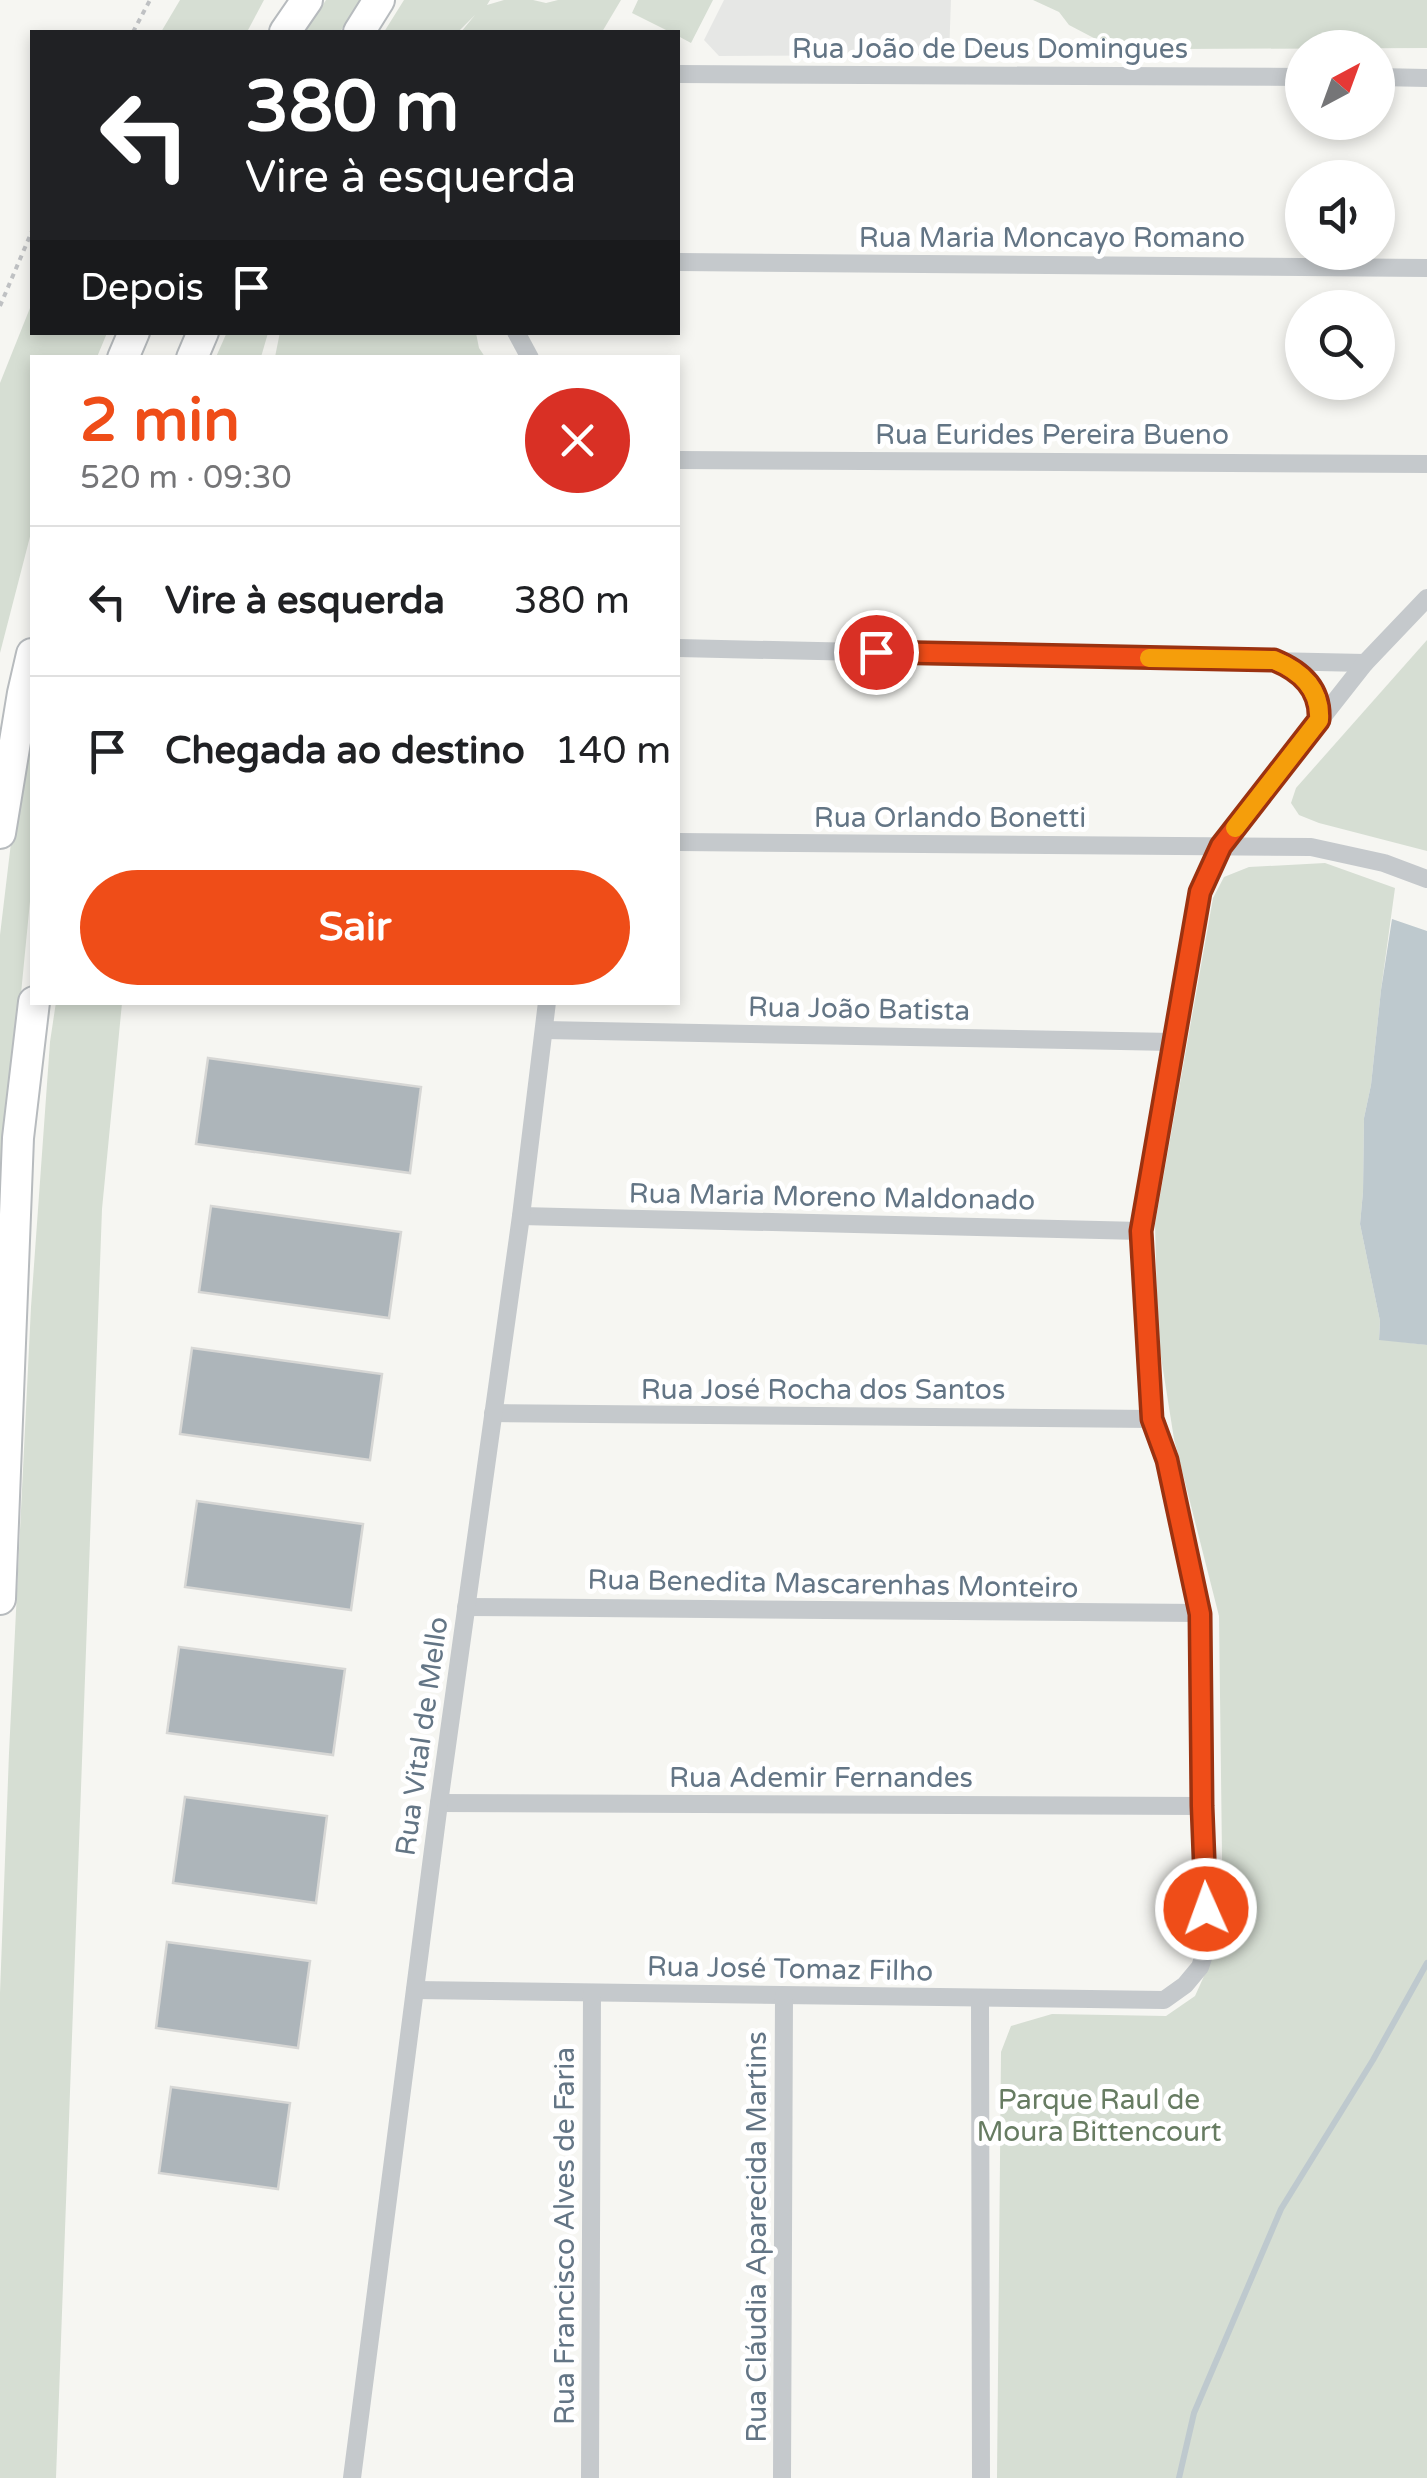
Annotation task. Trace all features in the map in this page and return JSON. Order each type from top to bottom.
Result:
[{"type":"highway","points":[[267,30],[282,0]]},
{"type":"highway","points":[[286,30],[307,0]]},
{"type":"highway","points":[[360,30],[379,0]]},
{"type":"highway","points":[[0,832],[30,663]]},
{"type":"highway","points":[[0,1599],[18,1138],[34,1005]]},
{"type":"street","name":"Rua João de Deus Domingues","points":[[680,74],[1285,77]]},
{"type":"street","points":[[1395,77],[1427,78]]},
{"type":"street","name":"Rua Maria Moncayo Romano","points":[[680,262],[1427,268]]},
{"type":"street","name":"Rua Eurides Pereira Bueno","points":[[680,460],[1427,464]]},
{"type":"street","points":[[1202,1806],[1200,1614],[1167,1460],[1152,1419],[1141,1231],[1200,892],[1221,846],[1364,662],[1427,598]]},
{"type":"street","points":[[680,648],[1364,662]]},
{"type":"street","points":[[1274,660],[1292,667],[1307,681],[1317,697],[1319,720]]},
{"type":"street","name":"Rua Orlando Bonetti","points":[[680,842],[1311,847],[1384,863],[1427,879]]},
{"type":"street","name":"Rua Vital de Mello","points":[[352,2478],[547,1005]]},
{"type":"street","name":"Rua João Batista","points":[[544,1030],[1173,1042]]},
{"type":"street","name":"Rua Maria Moreno Maldonado","points":[[521,1216],[1141,1231]]},
{"type":"street","name":"Rua José Rocha dos Santos","points":[[493,1414],[1152,1419]]},
{"type":"street","name":"Rua Benedita Mascarenhas Monteiro","points":[[466,1607],[1200,1614]]},
{"type":"street","name":"Rua Ademir Fernandes","points":[[440,1803],[1202,1806]]},
{"type":"street","name":"Rua José Tomaz Filho","points":[[415,1990],[1164,2000],[1186,1985],[1200,1968],[1208,1943],[1202,1806]]},
{"type":"street","name":"Rua Francisco Alves de Faria","points":[[590,2478],[592,1994]]},
{"type":"street","name":"Rua Cláudia Aparecida Martins","points":[[782,2478],[784,1996]]},
{"type":"street","points":[[980,1998],[980,2478]]},
{"type":"path","points":[[134,30],[150,0]]},
{"type":"path","points":[[0,306],[30,236]]},
{"type":"shaded area","points":[[724,0],[951,0],[949,55],[719,56],[704,40]]},
{"type":"shaded area","points":[[1392,919],[1427,931],[1427,1345],[1379,1340],[1380,1321],[1360,1224],[1364,1118]]},
{"type":"green space","points":[[180,0],[264,0],[248,30],[162,30]]},
{"type":"green space","points":[[326,0],[361,0],[341,30],[306,30]]},
{"type":"green space","points":[[404,0],[490,0],[487,5],[504,0],[621,0],[603,30],[463,30],[475,15],[460,30],[385,30]]},
{"type":"green space","points":[[638,0],[713,0],[691,43],[680,37],[680,30],[666,30],[632,13]]},
{"type":"green space","points":[[1033,0],[1427,0],[1427,48],[1395,48],[1395,30],[1285,30],[1285,49],[1111,47],[1069,25],[1059,12]]},
{"type":"green space","points":[[30,308],[30,335],[106,335],[98,355],[30,355],[30,537],[0,653],[0,383]]},
{"type":"green space","points":[[226,335],[267,335],[262,355],[217,355]]},
{"type":"green space","points":[[279,335],[476,335],[484,355],[275,355]]},
{"type":"green space","points":[[1427,640],[1427,851],[1299,815],[1291,803],[1296,788]]},
{"type":"green space","points":[[30,715],[30,901],[0,1249],[0,935]]},
{"type":"green space","name":"Parque Raul de Moura Bittencourt","points":[[1325,863],[1395,888],[1364,1118],[1360,1224],[1380,1321],[1379,1339],[1427,1345],[1427,2478],[997,2478],[1001,2052],[1011,2026],[1052,2014],[1166,2016],[1195,1996],[1223,1934],[1219,1616],[1174,1439],[1158,1338],[1155,1224],[1213,898],[1224,877],[1249,867]]},
{"type":"green space","points":[[56,1005],[122,1005],[102,1209],[56,2478],[0,2478],[0,1993],[31,1307]]},
{"type":"building","points":[[208,1058],[421,1087],[410,1173],[196,1144]]},
{"type":"building","points":[[211,1206],[401,1232],[389,1318],[199,1292]]},
{"type":"building","points":[[192,1348],[382,1374],[370,1460],[180,1434]]},
{"type":"building","points":[[197,1501],[363,1524],[351,1610],[185,1587]]},
{"type":"building","points":[[179,1647],[345,1669],[333,1755],[167,1733]]},
{"type":"building","points":[[185,1797],[327,1816],[316,1903],[173,1883]]},
{"type":"building","points":[[167,1942],[310,1961],[298,2048],[156,2028]]},
{"type":"building","points":[[171,2087],[290,2103],[278,2189],[159,2173]]},
{"type":"waterway","points":[[1179,2478],[1194,2413],[1281,2209],[1373,2060],[1427,1963]]},
{"type":"slow traffic","points":[[1149,658],[1274,660],[1292,667],[1317,697],[1319,720],[1235,828]]},
{"type":"route","points":[[876,652],[1274,660],[1292,667],[1307,681],[1320,708],[1319,720],[1221,846],[1200,892],[1141,1231],[1152,1419],[1167,1460],[1200,1614],[1206,1909]]}]
